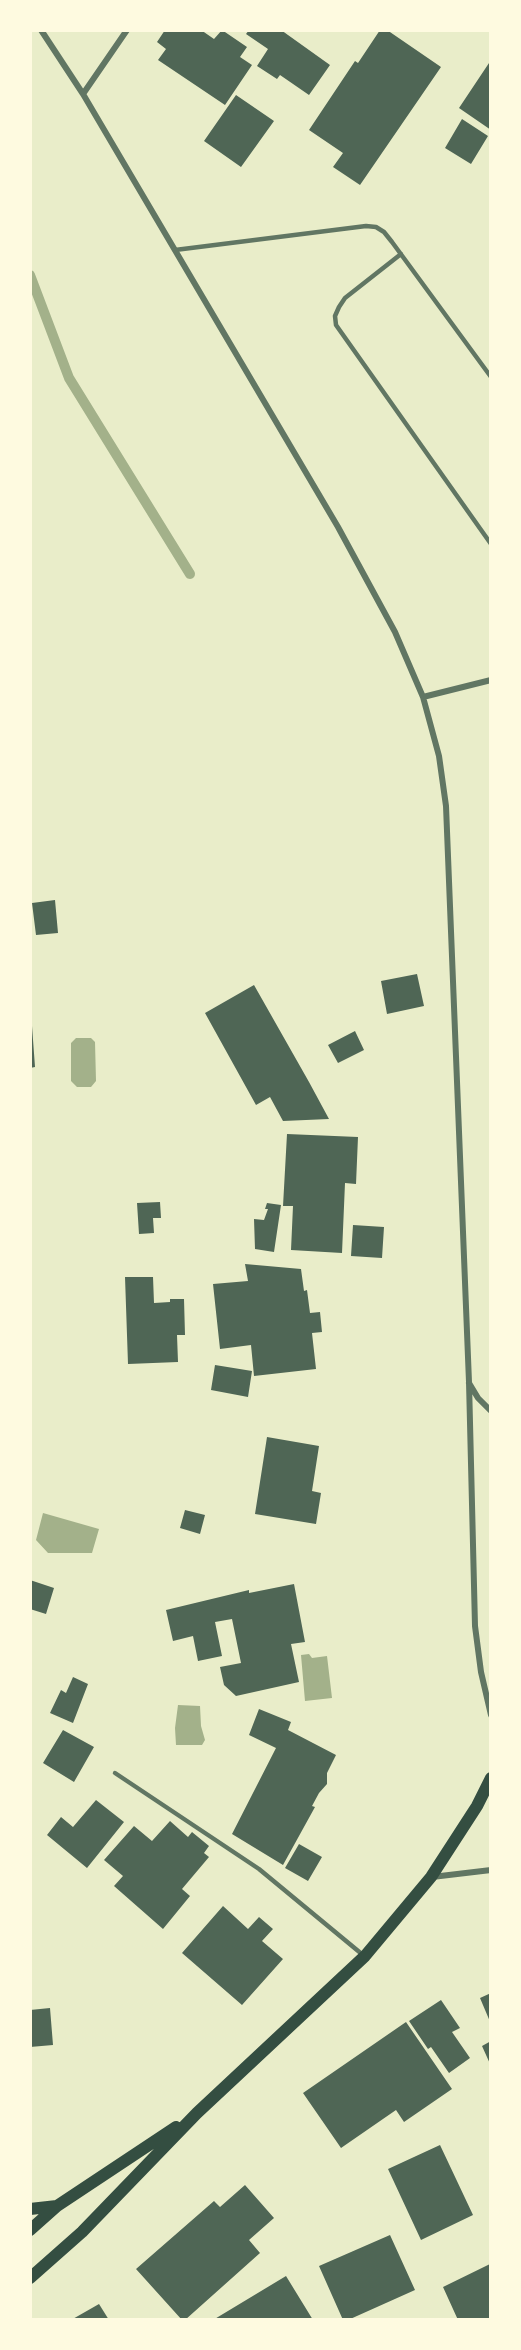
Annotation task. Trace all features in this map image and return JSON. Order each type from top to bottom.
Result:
[{"type":"main road","points":[[30,2278],[82,2232],[197,2113],[365,1956],[431,1877],[477,1806],[491,1778]]},
{"type":"main road","points":[[30,2230],[57,2206],[197,2113]]},
{"type":"main road","points":[[30,2210],[57,2206]]},
{"type":"street","points":[[41,30],[83,94],[338,527],[395,632],[423,697],[439,756],[446,806],[469,1382],[475,1626],[481,1672],[491,1715]]},
{"type":"street","points":[[83,94],[127,30]]},
{"type":"street","points":[[423,697],[491,680]]},
{"type":"street","points":[[469,1382],[478,1398],[491,1411]]},
{"type":"street","points":[[431,1877],[491,1870]]},
{"type":"lane","points":[[175,250],[366,226],[384,232],[491,376]]},
{"type":"lane","points":[[401,254],[345,298],[335,316],[336,325],[491,544]]},
{"type":"lane","points":[[115,1773],[258,1869],[365,1956]]},
{"type":"shaded area","points":[[76,1038],[91,1038],[95,1042],[96,1081],[91,1087],[77,1087],[71,1081],[71,1043]]},
{"type":"shaded area","points":[[43,1513],[99,1529],[92,1553],[48,1553],[36,1540]]},
{"type":"shaded area","points":[[309,1654],[312,1658],[327,1656],[332,1698],[305,1701],[301,1655]]},
{"type":"shaded area","points":[[178,1705],[200,1706],[201,1726],[205,1740],[202,1745],[176,1745],[175,1728]]},
{"type":"building","points":[[165,30],[201,30],[214,39],[222,30],[247,47],[240,57],[252,65],[225,105],[158,60],[166,49],[157,42]]},
{"type":"building","points":[[249,30],[281,30],[330,65],[309,95],[280,75],[277,79],[257,66],[268,49],[246,34]]},
{"type":"building","points":[[380,30],[387,30],[441,67],[360,185],[333,167],[343,153],[309,130],[355,61],[358,63]]},
{"type":"building","points":[[491,60],[491,130],[459,108]]},
{"type":"building","points":[[236,95],[274,121],[241,167],[204,141]]},
{"type":"building","points":[[462,119],[488,136],[471,164],[445,148]]},
{"type":"building","points":[[55,900],[58,933],[36,935],[32,903]]},
{"type":"building","points":[[417,974],[424,1006],[387,1014],[381,981]]},
{"type":"building","points":[[254,985],[329,1119],[283,1121],[270,1097],[256,1105],[205,1013]]},
{"type":"building","points":[[30,1026],[32,1026],[35,1067],[30,1068]]},
{"type":"building","points":[[355,1031],[364,1050],[338,1063],[328,1045]]},
{"type":"building","points":[[287,1134],[358,1137],[356,1184],[345,1183],[342,1253],[291,1250],[293,1206],[283,1206]]},
{"type":"building","points":[[160,1202],[161,1218],[153,1218],[154,1233],[139,1234],[137,1203]]},
{"type":"building","points":[[267,1203],[281,1205],[274,1252],[255,1249],[254,1219],[264,1220],[268,1209],[265,1209]]},
{"type":"building","points":[[353,1225],[384,1227],[382,1258],[351,1256]]},
{"type":"building","points":[[245,1264],[301,1269],[310,1313],[320,1312],[322,1332],[312,1333],[316,1369],[254,1376],[251,1345],[220,1349],[213,1284],[248,1281]]},
{"type":"building","points":[[125,1277],[153,1277],[154,1303],[170,1302],[170,1299],[184,1299],[185,1335],[177,1335],[178,1362],[128,1364]]},
{"type":"building","points":[[215,1365],[252,1371],[248,1397],[211,1390]]},
{"type":"building","points":[[267,1437],[319,1446],[312,1491],[321,1493],[316,1524],[255,1514]]},
{"type":"building","points":[[185,1510],[205,1515],[200,1534],[180,1528]]},
{"type":"building","points":[[30,1580],[54,1588],[46,1614],[30,1609]]},
{"type":"building","points":[[294,1584],[305,1642],[291,1644],[299,1682],[236,1696],[224,1685],[220,1667],[241,1663],[232,1619],[215,1622],[222,1656],[198,1661],[193,1636],[173,1641],[166,1610],[249,1590],[249,1593]]},
{"type":"building","points":[[73,1677],[88,1684],[73,1723],[50,1713],[61,1690],[66,1693]]},
{"type":"building","points":[[259,1709],[291,1722],[288,1730],[336,1755],[327,1773],[327,1784],[319,1793],[312,1806],[315,1807],[283,1865],[232,1834],[276,1748],[249,1735]]},
{"type":"building","points":[[63,1730],[94,1747],[74,1782],[43,1763]]},
{"type":"building","points":[[96,1800],[124,1822],[87,1868],[47,1835],[61,1817],[73,1827]]},
{"type":"building","points":[[170,1821],[188,1837],[192,1832],[209,1846],[204,1853],[209,1857],[182,1889],[190,1896],[163,1929],[114,1886],[123,1876],[104,1860],[134,1826],[152,1841]]},
{"type":"building","points":[[299,1844],[322,1857],[308,1881],[285,1868]]},
{"type":"building","points":[[223,1906],[248,1929],[259,1917],[273,1929],[262,1941],[283,1959],[242,2005],[182,1953]]},
{"type":"building","points":[[491,1993],[491,2024],[480,1998]]},
{"type":"building","points":[[441,2000],[460,2028],[452,2032],[470,2058],[449,2073],[431,2047],[428,2049],[409,2021]]},
{"type":"building","points":[[50,2008],[53,2045],[30,2047],[30,2010]]},
{"type":"building","points":[[406,2022],[452,2089],[404,2122],[396,2110],[341,2148],[303,2093]]},
{"type":"building","points":[[491,2041],[491,2066],[482,2046]]},
{"type":"building","points":[[440,2145],[473,2215],[421,2240],[388,2169]]},
{"type":"building","points":[[245,2185],[274,2218],[249,2240],[260,2253],[185,2320],[182,2320],[136,2269],[214,2201],[220,2207]]},
{"type":"building","points":[[390,2235],[415,2290],[348,2320],[343,2320],[319,2266]]},
{"type":"building","points":[[490,2264],[491,2320],[458,2320],[443,2287]]},
{"type":"building","points":[[286,2276],[313,2320],[213,2320]]},
{"type":"building","points":[[99,2304],[109,2320],[71,2320]]},
{"type":"waterway","points":[[30,275],[69,378],[190,574]]}]
